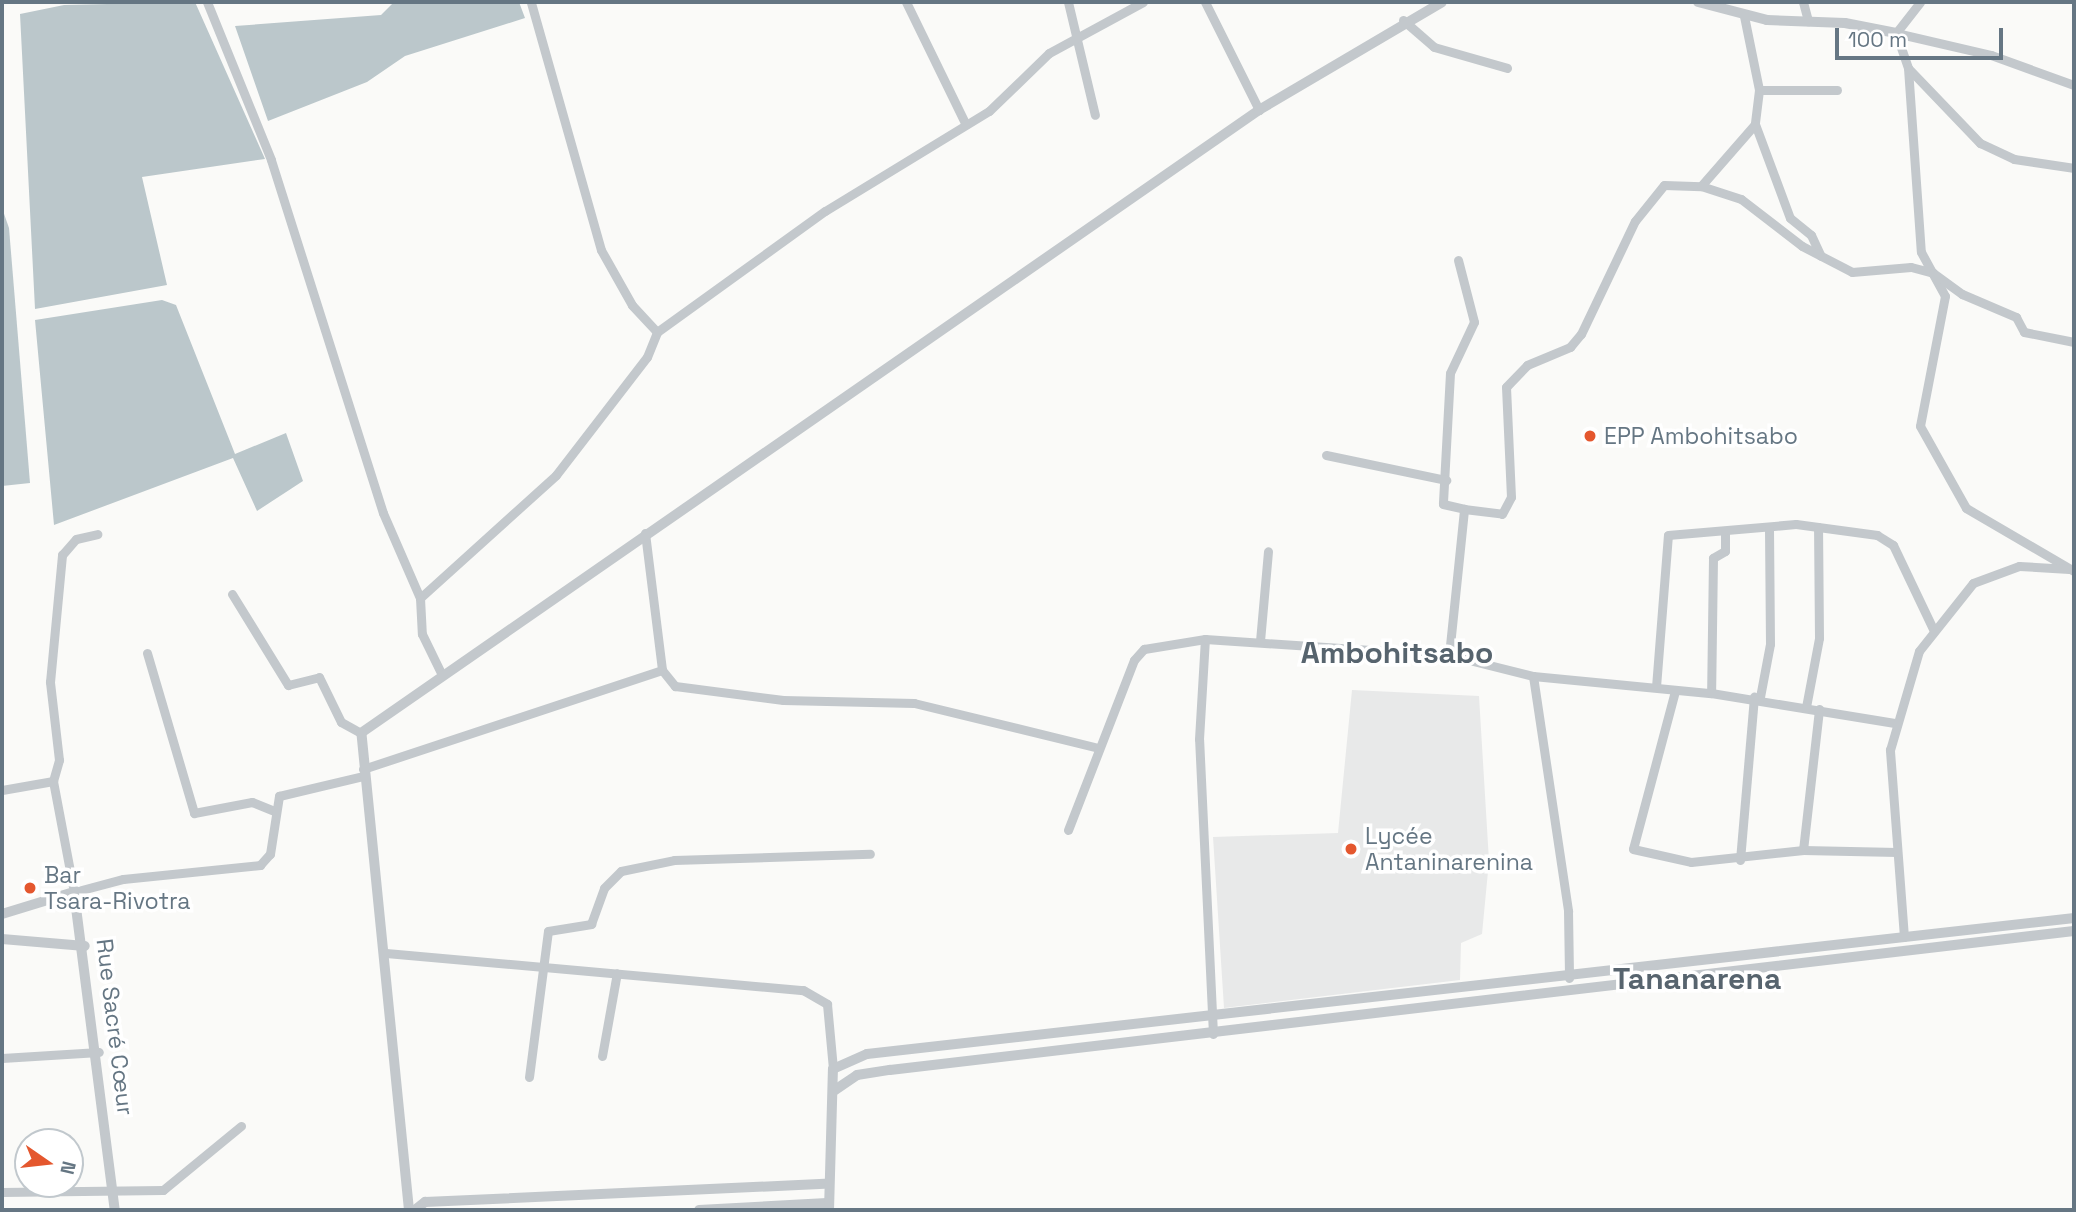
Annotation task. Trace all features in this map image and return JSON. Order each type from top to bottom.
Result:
[{"type":"street","points":[[207,2],[271,160],[383,513],[420,598],[422,634],[441,673]]},
{"type":"street","points":[[531,2],[601,250],[632,305],[657,332]]},
{"type":"street","points":[[906,2],[965,123]]},
{"type":"street","points":[[1068,2],[1079,34],[1095,115]]},
{"type":"street","points":[[420,598],[556,475],[647,357],[657,332],[825,211],[965,123],[1079,34],[1143,2]]},
{"type":"street","points":[[1205,2],[1259,110]]},
{"type":"street","points":[[361,733],[441,673],[1259,110],[1403,20],[1442,2]]},
{"type":"street","points":[[1698,2],[1744,16],[1808,21],[1896,33],[1992,55],[2074,85]]},
{"type":"street","points":[[1803,2],[1808,21]]},
{"type":"street","points":[[1896,33],[1920,2]]},
{"type":"street","points":[[1744,16],[1759,90],[1755,124],[1790,218],[1811,234],[1821,256]]},
{"type":"street","points":[[1403,20],[1434,47],[1507,68]]},
{"type":"street","points":[[1896,33],[1908,68],[1916,225],[1933,273],[1945,296],[1945,318],[1920,426],[1933,456],[1966,508],[2073,570]]},
{"type":"street","points":[[1908,68],[1980,143],[2014,159],[2074,168]]},
{"type":"street","points":[[1759,90],[1837,90]]},
{"type":"street","points":[[1701,186],[1755,124]]},
{"type":"street","points":[[1458,260],[1474,322],[1450,373],[1443,504],[1464,509],[1509,509],[1506,387],[1512,376],[1570,347],[1581,334],[1652,195],[1672,182],[1701,186],[1741,199],[1821,256],[1852,272],[1911,267],[1933,273],[1962,294],[2016,317],[2024,332],[2074,342]]},
{"type":"street","points":[[1326,455],[1446,480]]},
{"type":"street","points":[[1449,655],[1464,509]]},
{"type":"street","points":[[1656,687],[1668,535],[1818,527],[1877,535],[1893,545],[1933,629]]},
{"type":"street","points":[[1806,707],[1819,638],[1818,527]]},
{"type":"street","points":[[1740,860],[1757,697],[1770,644],[1769,529]]},
{"type":"street","points":[[1712,693],[1713,558],[1725,551],[1724,532]]},
{"type":"street","points":[[645,533],[662,670],[675,687],[783,700],[914,703],[1099,748]]},
{"type":"street","points":[[74,892],[53,782],[59,760],[50,682],[62,555],[76,539],[97,534]]},
{"type":"street","points":[[1261,642],[1268,551]]},
{"type":"street","points":[[1904,937],[1889,750],[1919,651],[1933,629],[1973,583],[2019,566],[2073,570]]},
{"type":"street","points":[[232,594],[288,685],[319,677],[341,722],[361,733]]},
{"type":"street","points":[[1068,830],[1099,748],[1144,649],[1205,639],[1449,655],[1533,676],[1757,697],[1895,723]]},
{"type":"street","points":[[1205,639],[1199,739],[1213,1034]]},
{"type":"street","points":[[147,653],[194,813],[252,802],[272,810]]},
{"type":"street","points":[[2,914],[123,879],[260,865],[270,854],[272,810],[279,796],[363,773],[662,670]]},
{"type":"street","points":[[1533,676],[1568,911],[1562,983]]},
{"type":"street","points":[[1675,691],[1633,849],[1684,861],[1740,860],[1803,850],[1897,852]]},
{"type":"street","points":[[1803,850],[1819,709]]},
{"type":"street","points":[[361,733],[363,773],[386,953],[409,1210]]},
{"type":"street","points":[[2,790],[53,782]]},
{"type":"street","points":[[529,1077],[541,967],[551,927],[591,923],[604,888],[621,871],[674,860],[870,854]]},
{"type":"street","name":"Rue Sacré Cœur","points":[[74,892],[85,946],[99,1052],[115,1210]]},
{"type":"street","points":[[835,1090],[857,1075],[1213,1034],[1441,998],[1562,983],[1754,965],[1884,945],[1904,937],[2074,918]]},
{"type":"street","points":[[1562,983],[1753,953],[2074,931]]},
{"type":"street","points":[[2,939],[85,946]]},
{"type":"street","points":[[386,953],[818,995],[827,1004],[835,1090],[825,1184],[828,1207],[699,1210]]},
{"type":"street","points":[[1753,953],[1754,965]]},
{"type":"street","points":[[602,1056],[617,974]]},
{"type":"street","points":[[833,1069],[867,1054],[1087,1029],[1441,998]]},
{"type":"street","points":[[1087,1029],[1089,1049]]},
{"type":"street","points":[[2,1058],[99,1052]]},
{"type":"street","points":[[2,1192],[163,1189],[241,1126]]},
{"type":"street","points":[[415,1210],[425,1202],[825,1184]]},
{"type":"shaded area","points":[[195,2],[265,159],[142,177],[167,285],[35,309],[20,14],[64,5]]},
{"type":"shaded area","points":[[394,2],[519,2],[525,18],[405,56],[367,82],[268,121],[235,26],[381,15]]},
{"type":"shaded area","points":[[2,208],[9,228],[30,483],[2,486]]},
{"type":"shaded area","points":[[162,300],[176,305],[235,454],[286,433],[303,481],[257,511],[233,458],[54,525],[35,320]]},
{"type":"shaded area","name":"Lycée Antaninarenina","points":[[1352,690],[1479,696],[1489,861],[1482,934],[1461,943],[1460,980],[1224,1008],[1213,837],[1338,833]]},
{"type":"place","name":"EPP Ambohitsabo","points":[[1590,436]]},
{"type":"place","name":"Lycée Antaninarenina","points":[[1351,849]]},
{"type":"place","name":"Bar Tsara-Rivotra","points":[[30,888]]},
{"type":"district","name":"Ambohitsabo","points":[[1397,653]]},
{"type":"district","name":"Tananarena","points":[[1697,979]]}]
